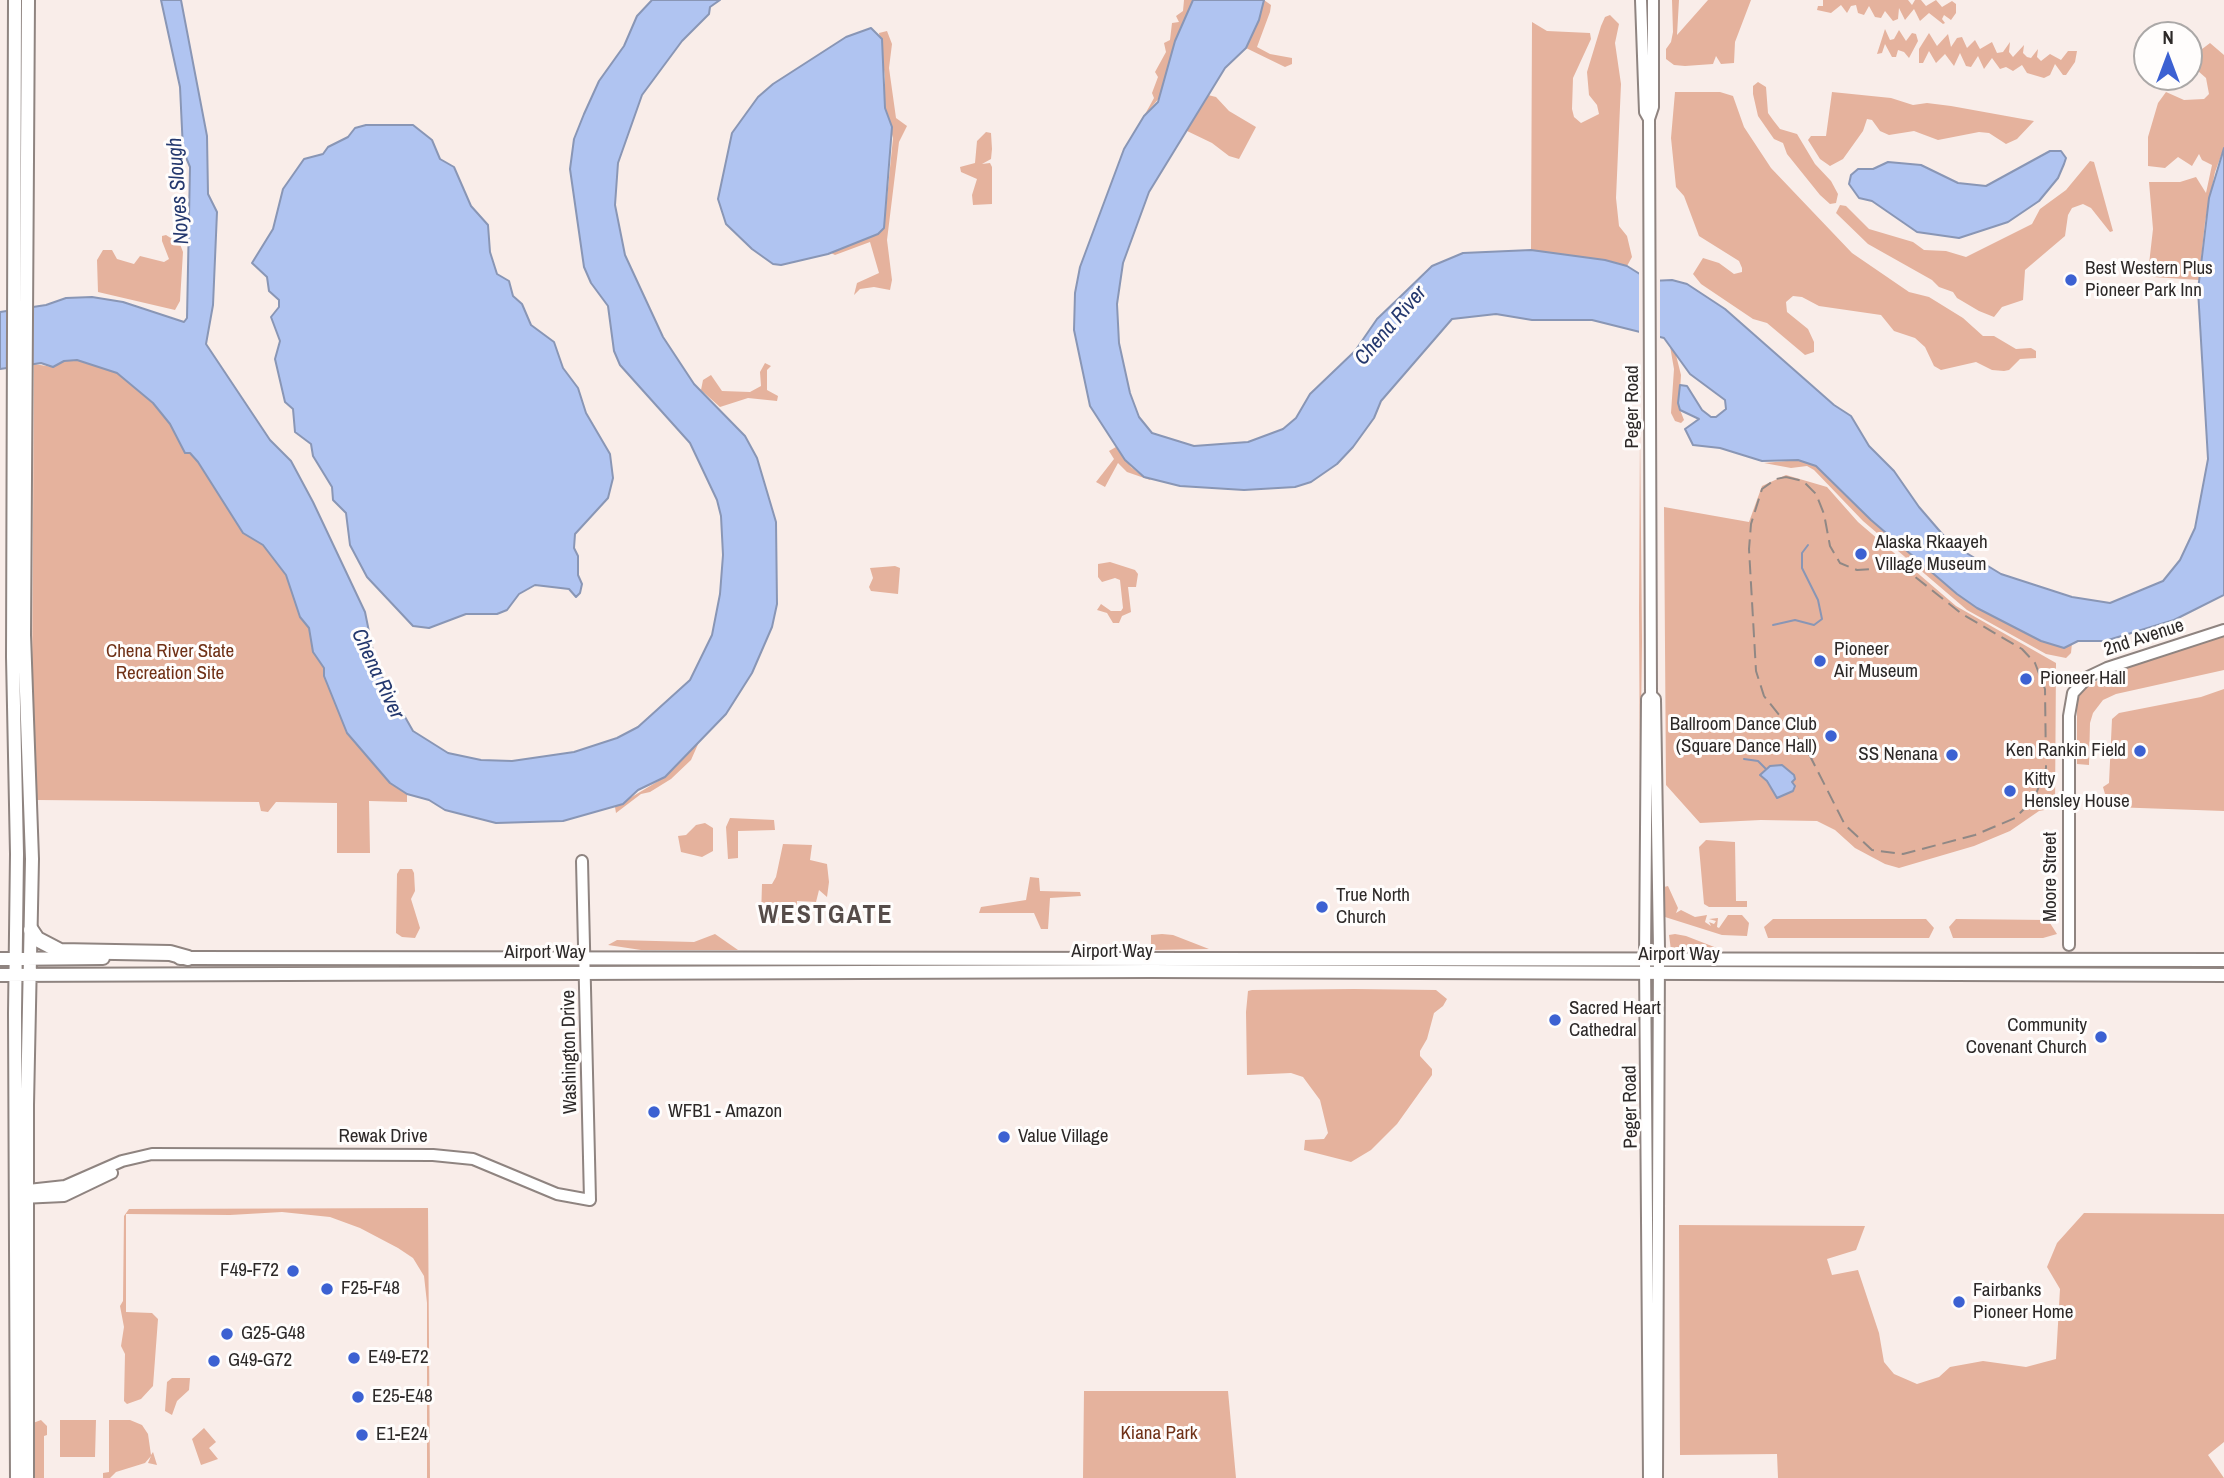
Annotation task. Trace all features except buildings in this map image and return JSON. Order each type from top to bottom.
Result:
[{"type":"highway","points":[[31,930],[37,939],[60,951],[170,953],[188,958]]},
{"type":"main road","points":[[15,0],[20,287]]},
{"type":"main road","points":[[27,1478],[15,975],[18,854],[13,588],[28,0]]},
{"type":"main road","name":"Peger Road","points":[[1642,0],[1645,111],[1650,119]]},
{"type":"main road","name":"Peger Road","points":[[1649,1478],[1655,699],[1651,695],[1650,350],[1653,0]]},
{"type":"main road","points":[[17,1478],[21,1194],[32,859],[19,385]]},
{"type":"main road","points":[[0,657],[6,650],[6,611],[13,588]]},
{"type":"main road","name":"2nd Avenue","points":[[2077,686],[2107,668],[2224,629]]},
{"type":"main road","name":"Moore Street","points":[[2069,945],[2068,716],[2071,697],[2077,686]]},
{"type":"main road","name":"Washington Drive","points":[[582,862],[590,1200]]},
{"type":"main road","name":"Airport Way","points":[[0,959],[188,958],[585,966],[1652,974],[2224,975]]},
{"type":"main road","name":"Airport Way","points":[[0,975],[585,966],[2224,960]]},
{"type":"main road","name":"Peger Road","points":[[1652,974],[1660,1235],[1657,1478]]},
{"type":"main road","name":"Rewak Drive","points":[[21,1194],[64,1196],[126,1167],[167,1156],[453,1156],[488,1163],[557,1194],[590,1200]]},
{"type":"green space","points":[[1184,0],[1193,0],[1175,41],[1160,97],[1144,116],[1154,98],[1152,93],[1158,77],[1155,72],[1166,52],[1164,43],[1170,40],[1172,23],[1179,22],[1176,16],[1183,11]]},
{"type":"green space","points":[[1264,0],[1271,5],[1270,12],[1257,47],[1270,54],[1292,58],[1292,64],[1285,67],[1246,48],[1259,20]]},
{"type":"green space","points":[[1672,0],[1679,0],[1677,35],[1708,0],[1751,0],[1735,42],[1734,63],[1721,64],[1716,56],[1713,64],[1685,66],[1674,65],[1666,59],[1666,49],[1673,32]]},
{"type":"green space","points":[[1823,0],[1908,0],[1912,5],[1915,0],[1921,0],[1926,6],[1936,0],[1942,7],[1952,1],[1956,4],[1956,13],[1951,20],[1944,15],[1943,24],[1929,13],[1920,21],[1914,9],[1905,20],[1899,8],[1898,19],[1893,21],[1885,11],[1881,18],[1875,17],[1869,6],[1864,15],[1858,13],[1856,5],[1851,6],[1847,13],[1841,5],[1831,13],[1817,10],[1818,6],[1823,6]]},
{"type":"green space","points":[[1610,15],[1619,24],[1615,43],[1621,84],[1616,198],[1619,226],[1627,236],[1632,257],[1627,266],[1531,250],[1532,22],[1547,31],[1590,33],[1591,39],[1573,78],[1572,109],[1574,117],[1581,123],[1599,114],[1597,105],[1589,95],[1587,72],[1601,26],[1605,17]]},
{"type":"green space","points":[[1885,29],[1890,40],[1894,39],[1899,30],[1906,41],[1912,33],[1916,34],[1918,41],[1909,58],[1898,50],[1896,57],[1892,57],[1885,44],[1882,53],[1877,54]]},
{"type":"green space","points":[[887,31],[892,44],[889,68],[896,118],[907,126],[899,142],[887,240],[892,280],[890,290],[874,287],[860,289],[854,295],[857,283],[879,273],[870,242],[835,255],[831,253],[878,234],[884,228],[893,138],[885,108],[885,77],[879,33]]},
{"type":"green space","points":[[1929,33],[1937,46],[1948,34],[1951,47],[1957,38],[1962,37],[1967,48],[1975,40],[1980,49],[1992,42],[1997,53],[2003,52],[2010,42],[2009,52],[2013,57],[2024,45],[2023,53],[2027,57],[2031,58],[2038,49],[2037,57],[2041,61],[2050,54],[2061,60],[2068,51],[2077,51],[2075,62],[2066,75],[2063,75],[2055,64],[2050,75],[2044,78],[2027,73],[2022,65],[2013,71],[2006,67],[2000,69],[1992,58],[1984,69],[1978,56],[1971,67],[1966,66],[1960,53],[1954,66],[1945,54],[1936,63],[1929,51],[1923,63],[1919,63],[1919,49]]},
{"type":"green space","points":[[2210,43],[2224,55],[2224,148],[2215,172],[2205,222],[2199,280],[2153,277],[2148,273],[2153,229],[2149,182],[2180,182],[2196,177],[2206,193],[2212,165],[2202,160],[2199,154],[2192,166],[2178,157],[2165,168],[2148,166],[2148,137],[2158,103],[2166,92],[2184,100],[2204,99],[2209,94],[2203,75],[2203,48]]},
{"type":"green space","points":[[1758,82],[1766,87],[1768,113],[1780,129],[1797,134],[1815,164],[1831,181],[1838,194],[1836,203],[1830,204],[1820,195],[1787,154],[1783,143],[1774,139],[1758,116],[1753,86]]},
{"type":"green space","points":[[1675,92],[1720,92],[1733,96],[1744,127],[1771,168],[1852,253],[1909,292],[1929,297],[1963,318],[1983,336],[1994,336],[2016,349],[2031,348],[2036,351],[2036,358],[2020,359],[2009,370],[2004,371],[1992,370],[1976,362],[1941,370],[1934,366],[1925,347],[1915,338],[1894,331],[1881,315],[1819,306],[1802,297],[1793,296],[1786,302],[1787,312],[1808,329],[1814,342],[1814,352],[1805,355],[1767,323],[1753,319],[1701,284],[1693,274],[1703,258],[1719,263],[1734,274],[1742,272],[1742,268],[1739,261],[1699,236],[1684,196],[1676,187],[1671,138]]},
{"type":"green space","points":[[1832,92],[1891,98],[1913,105],[1927,103],[1951,106],[2034,121],[2017,139],[2006,144],[1989,133],[1979,132],[1938,140],[1914,131],[1889,135],[1880,131],[1872,120],[1867,119],[1863,131],[1843,159],[1830,166],[1820,159],[1808,140],[1811,136],[1826,136]]},
{"type":"green space","points":[[1208,95],[1216,97],[1229,111],[1256,127],[1239,159],[1185,130]]},
{"type":"green space","points":[[986,132],[991,133],[991,159],[982,164],[990,163],[992,167],[992,204],[973,205],[972,195],[977,179],[961,172],[960,167],[975,163],[977,141]]},
{"type":"green space","points":[[2090,161],[2094,162],[2113,231],[2110,232],[2091,208],[2083,204],[2072,208],[2068,215],[2065,236],[2025,270],[2023,300],[2002,307],[1994,317],[1979,311],[1957,298],[1953,292],[1939,287],[1932,280],[1868,244],[1836,213],[1840,205],[1846,206],[1869,229],[1913,242],[1924,250],[1946,251],[1966,257],[2032,224],[2040,209],[2066,190]]},
{"type":"green space","points":[[166,235],[180,244],[183,252],[180,301],[175,310],[98,292],[97,260],[103,250],[112,250],[117,259],[134,264],[140,256],[164,262],[169,259],[162,241],[162,236]]},
{"type":"green space","points":[[1670,346],[1676,355],[1681,375],[1679,407],[1684,420],[1681,423],[1675,421],[1671,413],[1674,369]]},
{"type":"green space","name":"Chena River State Recreation Site","points":[[77,360],[117,373],[153,403],[170,424],[185,453],[190,453],[198,462],[245,533],[263,545],[286,575],[300,617],[309,627],[312,648],[324,668],[324,676],[347,733],[390,783],[407,794],[407,802],[369,801],[370,853],[337,853],[337,803],[276,802],[268,812],[261,811],[259,802],[37,800],[32,689],[34,364],[53,367],[64,361]]},
{"type":"green space","points":[[765,363],[771,366],[767,370],[767,390],[778,396],[777,401],[748,398],[720,407],[701,390],[703,380],[711,375],[722,391],[750,392],[761,386],[760,372]]},
{"type":"green space","points":[[1640,426],[1642,642],[1640,801],[1639,609]]},
{"type":"green space","points":[[1116,447],[1131,467],[1144,477],[1152,477],[1150,480],[1127,472],[1118,463],[1105,487],[1096,482],[1114,459],[1109,451]]},
{"type":"green space","points":[[1798,460],[1816,466],[1828,474],[1871,520],[1974,606],[2041,641],[2053,645],[2072,643],[2071,653],[2066,658],[2046,654],[1967,610],[1863,521],[1814,470],[1807,466],[1791,468],[1764,463]]},
{"type":"green space","points":[[1786,475],[1827,487],[1858,522],[1956,606],[2056,663],[2055,808],[2039,811],[2010,831],[1974,846],[1899,868],[1885,864],[1855,848],[1835,830],[1817,821],[1700,823],[1666,785],[1664,507],[1749,522],[1762,486]]},
{"type":"green space","points":[[1110,562],[1135,570],[1138,574],[1136,587],[1128,587],[1131,612],[1122,616],[1119,623],[1113,623],[1107,613],[1097,610],[1101,604],[1111,611],[1121,611],[1123,608],[1120,580],[1115,578],[1102,582],[1098,577],[1098,564]]},
{"type":"green space","points":[[870,568],[900,568],[898,594],[871,591],[869,587],[873,578]]},
{"type":"green space","points":[[2224,635],[2224,670],[2116,694],[2103,700],[2093,713],[2090,723],[2089,765],[2077,764],[2077,698],[2087,686],[2115,672]]},
{"type":"green space","points":[[2224,689],[2224,811],[2112,807],[2111,796],[2105,794],[2103,787],[2109,783],[2112,719],[2119,713],[2201,697]]},
{"type":"green space","points":[[699,742],[691,760],[671,779],[650,792],[641,794],[616,813],[615,807],[665,777]]},
{"type":"green space","points":[[730,818],[774,820],[775,830],[738,831],[738,858],[728,859],[726,827]]},
{"type":"green space","points":[[705,823],[713,828],[713,851],[702,857],[681,852],[678,836],[686,835],[696,825]]},
{"type":"green space","points":[[1706,840],[1735,842],[1736,901],[1747,901],[1747,907],[1709,907],[1704,904],[1699,847]]},
{"type":"green space","points":[[783,844],[812,845],[810,860],[827,864],[829,882],[827,897],[819,890],[816,902],[797,901],[796,919],[788,922],[761,917],[762,884],[772,884],[776,877]]},
{"type":"green space","points":[[400,869],[412,869],[414,873],[415,891],[411,899],[420,928],[415,938],[402,937],[396,933],[397,874]]},
{"type":"green space","points":[[1030,877],[1039,878],[1040,891],[1080,892],[1081,896],[1050,898],[1048,929],[1041,929],[1034,913],[979,913],[981,907],[1026,900]]},
{"type":"green space","points":[[1668,886],[1678,908],[1676,913],[1681,910],[1695,917],[1707,915],[1705,922],[1711,926],[1709,922],[1714,924],[1716,921],[1709,919],[1718,918],[1719,928],[1728,915],[1742,915],[1749,923],[1747,936],[1722,935],[1665,917],[1664,887]]},
{"type":"green space","points":[[1773,919],[1926,919],[1934,928],[1929,938],[1768,938],[1764,927]]},
{"type":"green space","points":[[1956,919],[2048,920],[2057,934],[2043,938],[1953,938],[1949,927]]},
{"type":"green space","points":[[715,934],[738,950],[641,950],[608,945],[617,940],[694,942]]},
{"type":"green space","points":[[1675,934],[1722,950],[1671,950],[1669,935]]},
{"type":"green space","points":[[1151,935],[1173,935],[1209,949],[1151,950]]},
{"type":"green space","points":[[1252,990],[1436,990],[1447,999],[1434,1013],[1427,1039],[1420,1051],[1420,1056],[1432,1069],[1432,1075],[1397,1124],[1371,1150],[1351,1162],[1304,1150],[1305,1140],[1324,1139],[1328,1133],[1320,1100],[1303,1077],[1291,1073],[1247,1075],[1246,1012],[1248,991]]},
{"type":"green space","points":[[428,1208],[430,1478],[427,1478],[427,1303],[424,1276],[413,1258],[398,1248],[360,1228],[330,1217],[282,1212],[230,1215],[126,1214],[126,1312],[152,1313],[158,1319],[153,1386],[141,1399],[127,1404],[124,1401],[125,1354],[121,1346],[124,1327],[120,1306],[123,1301],[124,1216],[129,1209]]},
{"type":"green space","points":[[2084,1213],[2224,1214],[2224,1442],[2208,1455],[2224,1478],[1778,1478],[1777,1454],[1680,1455],[1679,1225],[1865,1226],[1856,1250],[1827,1259],[1832,1275],[1858,1270],[1879,1333],[1884,1362],[1894,1374],[1917,1384],[1939,1377],[1950,1367],[1983,1361],[2026,1367],[2056,1359],[2060,1289],[2047,1267],[2057,1243]]},
{"type":"green space","points":[[172,1378],[190,1378],[189,1390],[177,1401],[172,1415],[165,1411],[167,1382]]},
{"type":"green space","name":"Kiana Park","points":[[1084,1391],[1228,1391],[1236,1478],[1083,1478]]},
{"type":"green space","points":[[41,1420],[47,1426],[47,1435],[44,1436],[44,1478],[33,1478],[33,1423]]},
{"type":"green space","points":[[60,1420],[96,1420],[95,1457],[60,1457]]},
{"type":"green space","points":[[109,1420],[130,1420],[142,1425],[148,1434],[151,1455],[153,1452],[157,1465],[148,1463],[151,1456],[145,1463],[116,1472],[110,1478],[103,1478],[103,1473],[109,1472]]},
{"type":"green space","points":[[204,1428],[216,1442],[209,1448],[218,1459],[201,1465],[192,1439]]},
{"type":"water","name":"Chena River","points":[[161,0],[181,0],[207,136],[208,194],[217,212],[213,305],[206,344],[270,440],[291,461],[313,502],[365,612],[376,666],[413,731],[448,753],[481,760],[512,761],[574,752],[617,738],[638,727],[690,680],[712,635],[720,594],[723,555],[721,516],[717,500],[690,443],[620,365],[614,351],[608,306],[591,283],[584,267],[570,169],[574,139],[584,114],[599,81],[624,46],[637,16],[652,0],[720,0],[710,7],[709,14],[682,41],[642,95],[618,163],[615,205],[625,255],[663,337],[694,384],[745,436],[757,458],[776,522],[777,604],[772,627],[752,673],[726,714],[665,777],[638,790],[623,804],[563,821],[496,823],[445,810],[429,800],[407,794],[390,783],[347,733],[324,676],[324,668],[313,652],[309,628],[300,617],[286,575],[263,545],[243,533],[198,462],[190,453],[185,453],[170,424],[153,403],[117,373],[77,360],[64,361],[53,367],[41,363],[0,369],[0,312],[46,305],[66,298],[92,297],[123,302],[184,322],[187,318],[190,167],[183,150],[180,87]]},
{"type":"water","name":"Chena River","points":[[1193,0],[1264,0],[1259,20],[1246,48],[1225,68],[1149,192],[1123,263],[1117,304],[1119,343],[1130,393],[1139,417],[1152,433],[1194,446],[1248,442],[1283,429],[1296,418],[1310,394],[1355,351],[1377,319],[1432,266],[1463,253],[1531,250],[1605,260],[1627,266],[1651,281],[1672,280],[1687,284],[1725,309],[1834,405],[1851,416],[1869,446],[1894,471],[1919,507],[1950,543],[2001,574],[2072,597],[2110,603],[2163,581],[2180,560],[2195,528],[2208,459],[2198,290],[2209,198],[2224,148],[2224,595],[2174,620],[2105,641],[2078,641],[2064,648],[2041,641],[1977,608],[1957,594],[1871,520],[1816,466],[1798,460],[1762,461],[1720,448],[1693,445],[1685,429],[1699,419],[1680,410],[1680,385],[1687,386],[1702,410],[1711,417],[1716,417],[1726,409],[1725,400],[1690,374],[1664,338],[1592,320],[1532,320],[1496,314],[1452,319],[1381,401],[1374,418],[1353,447],[1337,464],[1311,482],[1295,487],[1244,490],[1180,486],[1144,477],[1125,460],[1090,406],[1074,330],[1075,293],[1080,267],[1124,149],[1144,116],[1158,102],[1175,41]]},
{"type":"water","points":[[871,28],[882,39],[885,108],[892,127],[884,228],[878,234],[828,254],[781,265],[773,264],[752,249],[726,224],[718,199],[732,133],[758,97],[773,84],[846,37]]},
{"type":"water","points":[[366,125],[413,125],[432,140],[440,159],[454,167],[471,206],[488,225],[490,252],[497,274],[509,281],[513,296],[522,304],[531,325],[554,342],[563,368],[578,388],[586,413],[610,454],[613,478],[608,498],[575,534],[574,548],[578,556],[578,575],[582,584],[576,597],[569,589],[535,585],[519,594],[507,610],[497,614],[466,614],[429,628],[413,626],[367,577],[350,545],[346,513],[333,500],[332,487],[313,456],[311,444],[295,432],[293,409],[285,402],[275,359],[280,341],[271,317],[279,307],[279,300],[269,291],[267,277],[252,263],[273,229],[283,189],[304,159],[323,154],[328,147],[348,137],[355,128]]},
{"type":"water","points":[[2050,151],[2061,151],[2066,158],[2058,178],[2039,201],[2008,222],[1959,238],[1917,232],[1872,201],[1859,198],[1849,184],[1851,175],[1858,169],[1873,169],[1888,162],[1921,165],[1958,183],[1986,186]]},
{"type":"water","points":[[1782,765],[1794,775],[1792,782],[1795,786],[1793,791],[1777,798],[1760,775],[1770,766]]},
{"type":"pier","points":[[1639,271],[1660,278],[1660,341],[1639,335]]},
{"type":"waterway","points":[[1773,625],[1795,620],[1814,625],[1822,619],[1818,600],[1802,568],[1802,553],[1808,545]]},
{"type":"waterway","points":[[1744,759],[1758,761],[1766,769]]},
{"type":"railway","points":[[1786,477],[1803,481],[1816,494],[1824,514],[1830,546],[1840,563],[1857,570],[1894,568],[1909,572],[1962,614],[2022,649],[2035,663],[2045,689],[2046,768],[2034,799],[2015,818],[1975,835],[1903,854],[1872,850],[1845,825],[1807,750],[1764,696],[1756,671],[1749,549],[1751,524],[1762,489],[1776,479],[1786,477]]},
{"type":"place","name":"Best Western Plus Pioneer Park Inn","points":[[2071,280]]},
{"type":"place","name":"Alaska Rkaayeh Village Museum","points":[[1861,554]]},
{"type":"place","name":"Pioneer Air Museum","points":[[1820,661]]},
{"type":"place","name":"Pioneer Hall","points":[[2026,679]]},
{"type":"place","name":"Ballroom Dance Club (Square Dance Hall)","points":[[1831,736]]},
{"type":"place","name":"Ken Rankin Field","points":[[2140,751]]},
{"type":"place","name":"SS Nenana","points":[[1952,755]]},
{"type":"place","name":"Kitty Hensley House","points":[[2010,791]]},
{"type":"place","name":"True North Church","points":[[1322,907]]},
{"type":"place","name":"Sacred Heart Cathedral","points":[[1555,1020]]},
{"type":"place","name":"Community Covenant Church","points":[[2101,1037]]},
{"type":"place","name":"WFB1 - Amazon","points":[[654,1112]]},
{"type":"place","name":"Value Village","points":[[1004,1137]]},
{"type":"place","name":"F49-F72","points":[[293,1271]]},
{"type":"place","name":"F25-F48","points":[[327,1289]]},
{"type":"place","name":"Fairbanks Pioneer Home","points":[[1959,1302]]},
{"type":"place","name":"G25-G48","points":[[227,1334]]},
{"type":"place","name":"E49-E72","points":[[354,1358]]},
{"type":"place","name":"G49-G72","points":[[214,1361]]},
{"type":"place","name":"E25-E48","points":[[358,1397]]},
{"type":"place","name":"E1-E24","points":[[362,1435]]},
{"type":"district","name":"WESTGATE","points":[[826,916]]},
{"type":"water label","name":"Noyes Slough","points":[[179,191]]}]
